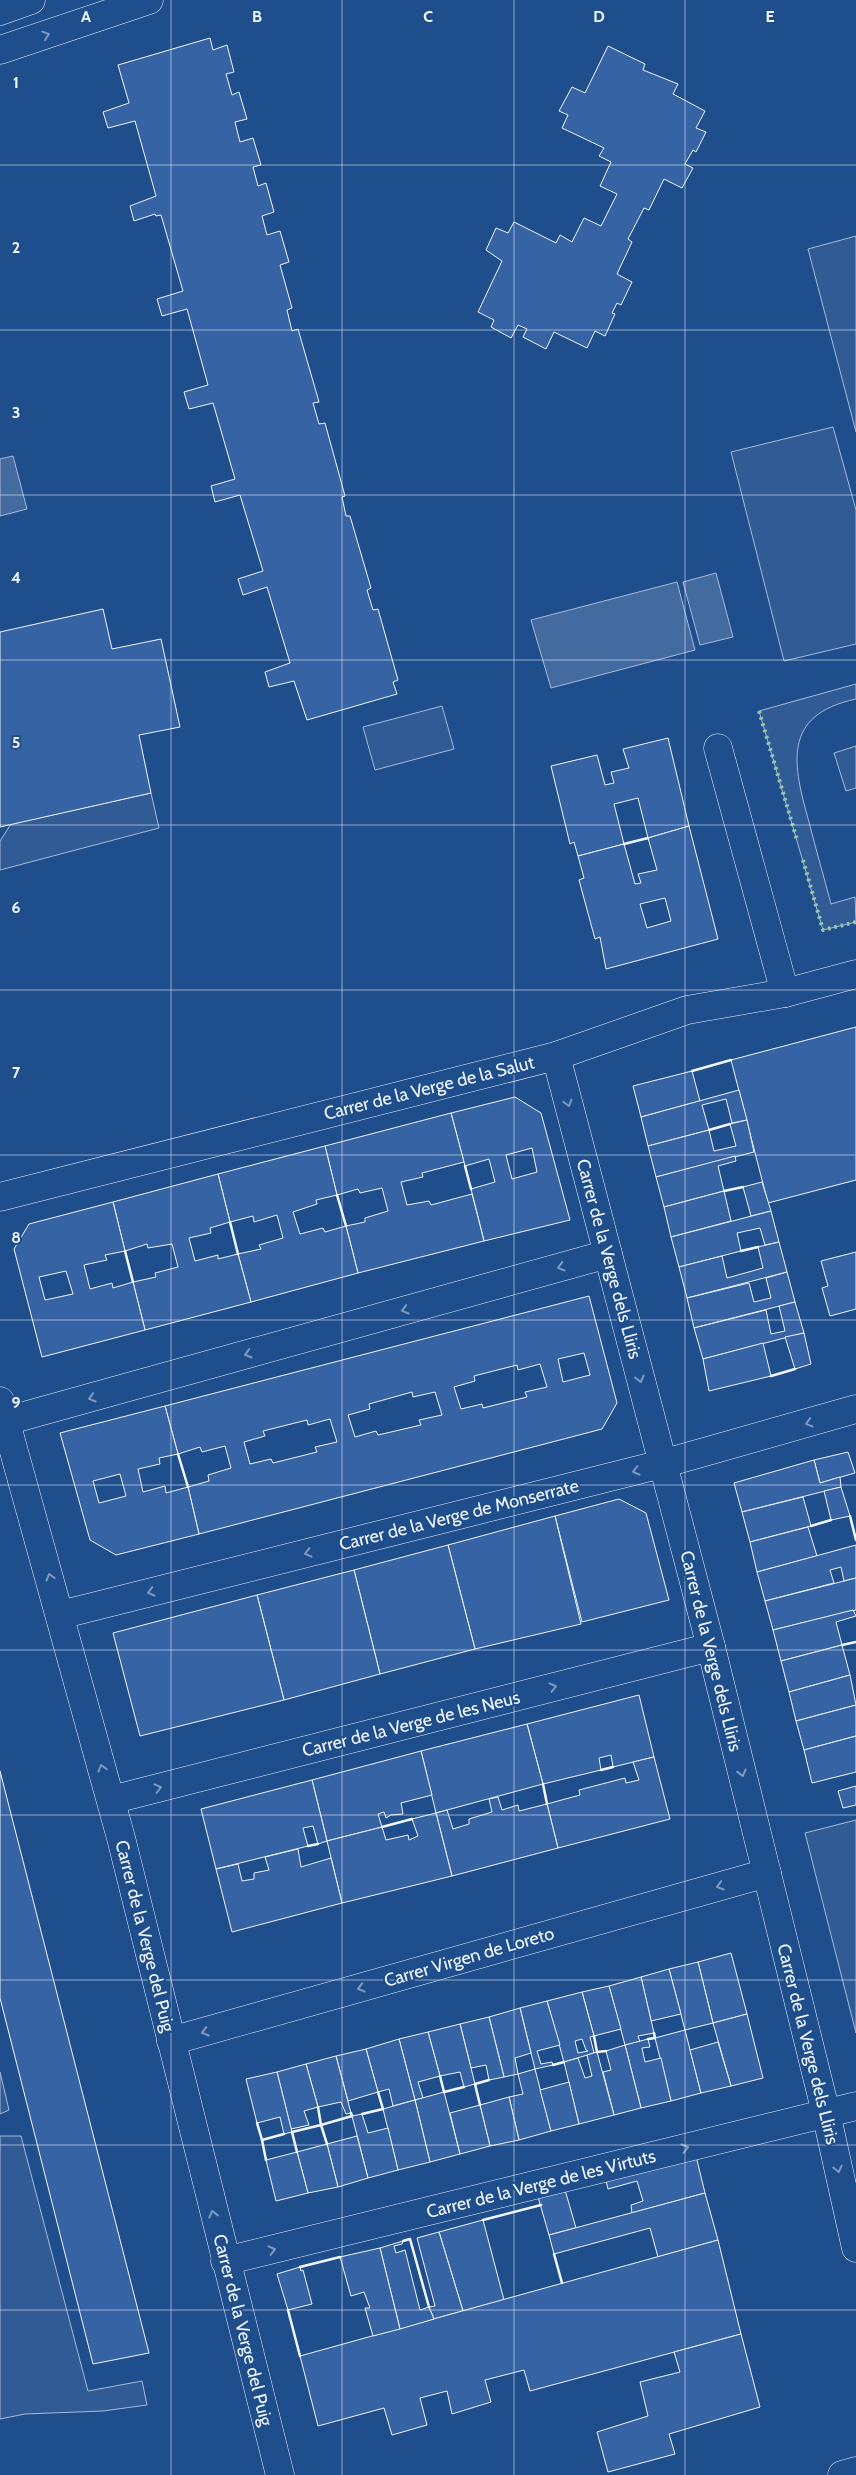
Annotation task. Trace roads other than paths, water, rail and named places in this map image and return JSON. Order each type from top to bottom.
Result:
[{"type":"street","points":[[0,11],[31,0]]},
{"type":"street","points":[[0,50],[149,0]]},
{"type":"street","points":[[718,748],[785,993]]},
{"type":"street","name":"Carrer de la Verge de la Salut","points":[[0,1197],[556,1056],[687,1010],[785,993],[856,974]]},
{"type":"street","name":"Carrer de la Verge dels Lliris","points":[[556,1056],[711,1647],[826,2113],[856,2248]]},
{"type":"street","points":[[2,1416],[608,1254]]},
{"type":"street","name":"Carrer de la Verge de Monserrate","points":[[60,1615],[662,1464],[856,1409]]},
{"type":"street","name":"Carrer de la Verge del Puig","points":[[2,1416],[111,1800],[280,2475]]},
{"type":"street","name":"Carrer de la Verge de les Neus","points":[[111,1800],[711,1647]]},
{"type":"street","name":"Carrer Virgen de Loreto","points":[[170,2041],[767,1873]]},
{"type":"street","name":"Carrer de la Verge de les Virtuts","points":[[225,2261],[856,2106]]},
{"type":"street","points":[[842,2475],[856,2471]]}]
